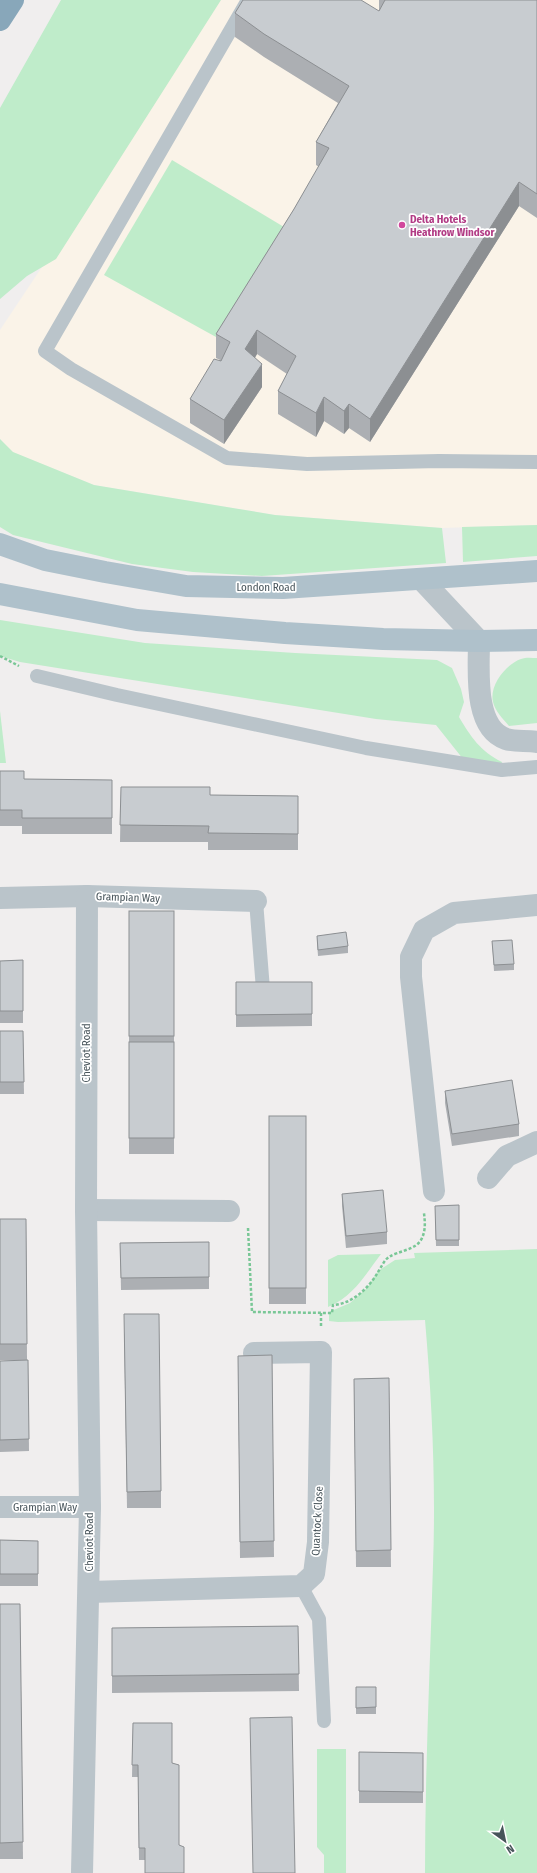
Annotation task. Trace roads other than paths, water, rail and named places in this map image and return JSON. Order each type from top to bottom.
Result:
[{"type":"highway","points":[[0,20],[13,0]]},
{"type":"main road","name":"London Road","points":[[0,544],[45,560],[186,586],[283,588],[537,571]]},
{"type":"main road","points":[[0,594],[137,620],[292,634],[383,639],[479,641],[537,640]]},
{"type":"street","points":[[421,579],[479,641],[479,694],[484,716],[493,730],[506,739],[537,742]]},
{"type":"street","name":"Grampian Way","points":[[0,898],[87,896],[256,901]]},
{"type":"street","name":"Cheviot Road","points":[[82,1873],[90,1507],[86,1210],[87,896]]},
{"type":"street","points":[[434,1190],[411,977],[411,957],[424,930],[454,912],[537,905]]},
{"type":"street","points":[[488,1178],[507,1156],[537,1142]]},
{"type":"street","points":[[86,1210],[229,1211]]},
{"type":"street","name":"Quantock Close","points":[[254,1353],[321,1352],[318,1542],[314,1574],[301,1586]]},
{"type":"street","name":"Grampian Way","points":[[0,1507],[90,1507]]},
{"type":"street","points":[[89,1592],[301,1586]]},
{"type":"lane","points":[[248,0],[45,351],[71,369],[227,458],[308,464],[439,461],[537,462]]},
{"type":"lane","points":[[37,676],[117,695],[366,748],[502,770],[537,767]]},
{"type":"lane","points":[[256,901],[265,1018]]},
{"type":"lane","points":[[301,1586],[319,1619],[324,1721]]},
{"type":"place","name":"Delta Hotels Heathrow Windsor","points":[[402,225]]}]
